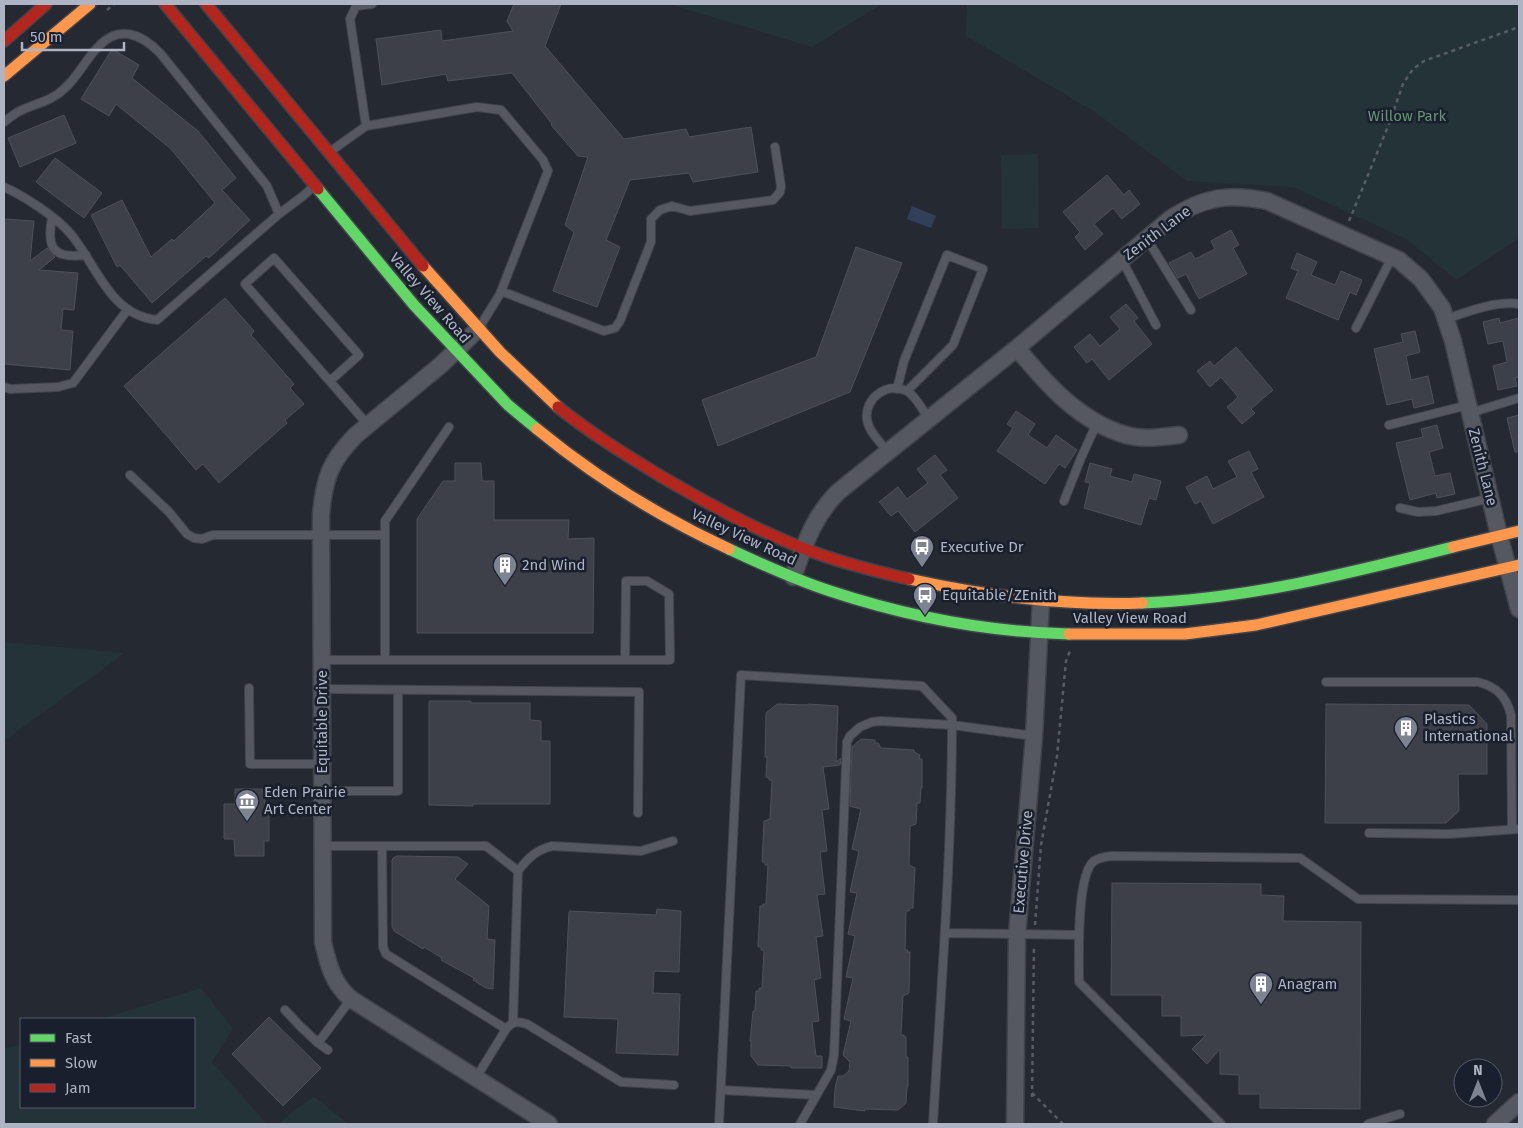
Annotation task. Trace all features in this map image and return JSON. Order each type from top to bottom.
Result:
[{"type":"main road","points":[[4,41],[46,4]]},
{"type":"main road","points":[[4,76],[90,4]]},
{"type":"main road","name":"Valley View Road","points":[[165,4],[414,305],[508,405],[567,454],[631,495],[698,535],[759,563],[829,591],[903,612],[971,624],[1039,632],[1113,635],[1185,634],[1256,625],[1514,566]]},
{"type":"main road","name":"Valley View Road","points":[[206,4],[428,274],[508,362],[551,401],[610,446],[699,499],[804,548],[887,574],[959,591],[1013,599],[1115,605],[1216,598],[1325,578],[1519,531]]},
{"type":"street","name":"Zenith Lane","points":[[793,576],[817,517],[825,505],[888,452],[1186,208],[1205,201],[1246,197],[1267,201],[1399,260],[1421,279],[1442,308],[1453,341],[1499,535],[1514,566],[1519,609]]},
{"type":"street","name":"Equitable Drive","points":[[478,329],[456,351],[345,446],[328,474],[323,493],[323,942],[327,962],[334,979],[351,999],[549,1124]]},
{"type":"street","points":[[1017,348],[1041,378],[1072,406],[1098,423],[1126,435],[1150,438],[1179,435]]},
{"type":"street","name":"Executive Drive","points":[[1015,1124],[1017,935],[1034,736],[1041,600]]},
{"type":"street","points":[[1496,1124],[1519,1102]]},
{"type":"lane","points":[[366,126],[350,20],[356,6],[372,4]]},
{"type":"lane","points":[[4,122],[17,113],[56,96],[79,72],[98,47],[111,37],[126,34],[141,37],[160,53],[267,186],[279,214]]},
{"type":"lane","points":[[329,153],[366,126],[477,107],[501,110],[543,160],[548,172],[501,291],[478,329]]},
{"type":"lane","points":[[501,291],[604,331],[615,328],[620,321],[651,242],[651,220],[660,210],[672,206],[690,211],[773,200],[780,192],[781,186],[775,147]]},
{"type":"lane","points":[[4,187],[22,195],[69,232],[86,255],[99,279],[120,304],[146,318],[157,320],[279,214],[315,186]]},
{"type":"lane","points":[[52,218],[49,232],[53,248],[72,257],[86,255]]},
{"type":"lane","points":[[1147,239],[1191,310]]},
{"type":"lane","points":[[897,389],[904,361],[947,255],[983,269],[953,345],[907,391]]},
{"type":"lane","points":[[1356,328],[1392,257]]},
{"type":"lane","points":[[330,381],[359,355],[274,258],[245,284],[368,425]]},
{"type":"lane","points":[[1122,260],[1156,325]]},
{"type":"lane","points":[[1446,319],[1492,306],[1512,303],[1519,304]]},
{"type":"lane","points":[[4,387],[10,389],[58,387],[74,383],[128,309]]},
{"type":"lane","points":[[888,452],[868,426],[867,411],[869,403],[874,397],[888,390],[907,391],[929,419]]},
{"type":"lane","points":[[1389,425],[1519,398]]},
{"type":"lane","points":[[1064,502],[1081,458],[1098,423]]},
{"type":"lane","points":[[385,660],[385,520],[449,428]]},
{"type":"lane","points":[[130,475],[169,512],[187,534],[194,538],[213,535],[385,535]]},
{"type":"lane","points":[[1400,508],[1418,512],[1436,511],[1491,498]]},
{"type":"lane","points":[[322,660],[385,660],[625,660],[670,660],[669,594],[647,581],[626,581],[625,660]]},
{"type":"lane","points":[[719,1124],[741,675],[922,686],[952,718],[951,790],[933,1124]]},
{"type":"lane","points":[[1326,682],[1478,682],[1499,691],[1507,702],[1511,715],[1515,829],[1449,834],[1369,834]]},
{"type":"lane","points":[[249,688],[250,764],[323,764]]},
{"type":"lane","points":[[322,689],[639,692],[638,814]]},
{"type":"lane","points":[[322,791],[398,791],[398,690]]},
{"type":"lane","points":[[800,1124],[831,1070],[834,1055],[847,742],[850,736],[860,727],[880,721],[952,725],[1034,736]]},
{"type":"lane","points":[[476,1078],[506,1029],[513,1022],[518,871],[527,859],[542,848],[552,846],[641,851],[673,841]]},
{"type":"lane","points":[[322,846],[486,846],[518,871]]},
{"type":"lane","points":[[382,846],[383,947],[386,954],[506,1029]]},
{"type":"lane","points":[[1221,1124],[1080,982],[1079,935],[1084,880],[1093,862],[1103,857],[1300,858],[1358,900],[1519,900]]},
{"type":"lane","points":[[944,933],[1079,935]]},
{"type":"lane","points":[[318,1043],[351,999]]},
{"type":"lane","points":[[285,1010],[318,1043],[328,1050]]},
{"type":"lane","points":[[513,1022],[527,1024],[621,1082],[674,1085]]},
{"type":"lane","points":[[721,1090],[816,1095]]},
{"type":"lane","points":[[1368,1124],[1400,1114]]},
{"type":"path","points":[[1344,234],[1389,124],[1403,84],[1413,69],[1424,61],[1519,27]]},
{"type":"path","points":[[1062,649],[1071,649],[1066,661],[1057,756],[1041,845],[1035,935],[1032,1093],[1063,1124]]},
{"type":"green space","points":[[669,4],[882,4],[812,47]]},
{"type":"green space","name":"Willow Park","points":[[967,4],[1519,4],[1519,238],[1456,280],[1408,240],[1293,187],[1187,181],[1095,112],[966,36]]},
{"type":"green space","points":[[1038,154],[1039,228],[1002,229],[1001,155]]},
{"type":"green space","points":[[4,642],[125,653],[4,741]]},
{"type":"green space","points":[[201,988],[233,1029],[212,1062],[267,1124],[4,1124],[4,1049],[20,1044],[20,1108],[195,1108],[195,1018],[104,1018]]},
{"type":"green space","points":[[314,1096],[348,1124],[277,1124]]},
{"type":"water","points":[[912,206],[936,216],[931,228],[907,219]]},
{"type":"building","points":[[514,4],[561,4],[545,46],[624,139],[686,129],[689,137],[751,127],[758,172],[693,182],[689,173],[630,180],[606,240],[620,247],[597,307],[553,291],[574,232],[565,225],[588,157],[578,156],[551,125],[512,73],[448,81],[446,74],[382,85],[376,39],[441,30],[442,41],[513,31],[507,21]]},
{"type":"building","points":[[112,49],[139,65],[132,78],[198,131],[236,178],[222,190],[250,220],[209,258],[206,256],[152,303],[120,265],[117,267],[91,215],[122,200],[151,257],[172,239],[174,241],[215,203],[171,149],[116,104],[109,116],[81,99]]},
{"type":"building","points":[[64,115],[76,143],[20,167],[8,138]]},
{"type":"building","points":[[55,158],[102,193],[84,218],[36,182]]},
{"type":"building","points":[[1107,175],[1124,195],[1129,190],[1140,204],[1122,219],[1113,208],[1094,224],[1103,234],[1085,250],[1075,237],[1080,232],[1063,212]]},
{"type":"building","points":[[4,219],[34,221],[30,261],[47,248],[55,257],[39,270],[78,273],[74,310],[63,309],[61,330],[73,331],[70,370],[4,364]]},
{"type":"building","points":[[1231,230],[1239,245],[1233,248],[1247,274],[1199,299],[1186,274],[1178,278],[1169,263],[1191,252],[1195,259],[1215,249],[1211,241]]},
{"type":"building","points":[[856,247],[902,263],[850,392],[718,446],[702,400],[816,357]]},
{"type":"building","points":[[1297,253],[1317,262],[1311,275],[1335,285],[1341,271],[1362,280],[1356,295],[1350,292],[1338,320],[1286,298],[1298,271],[1291,268]]},
{"type":"building","points":[[225,298],[254,331],[251,335],[294,384],[290,388],[304,404],[285,420],[287,423],[219,483],[203,464],[196,470],[124,386]]},
{"type":"building","points":[[1126,304],[1138,318],[1134,321],[1152,344],[1109,380],[1092,359],[1087,363],[1074,347],[1090,334],[1100,346],[1120,329],[1110,317]]},
{"type":"building","points":[[1499,318],[1500,323],[1519,318],[1519,377],[1515,378],[1517,386],[1498,390],[1493,366],[1507,362],[1503,341],[1488,344],[1483,322]]},
{"type":"building","points":[[1415,331],[1420,352],[1406,356],[1411,380],[1428,376],[1434,403],[1414,408],[1412,399],[1387,405],[1374,349],[1403,342],[1401,334]]},
{"type":"building","points":[[1236,347],[1273,390],[1251,409],[1255,413],[1242,424],[1227,407],[1238,397],[1221,377],[1210,387],[1197,371],[1210,361],[1214,366]]},
{"type":"building","points":[[1016,411],[1035,424],[1028,435],[1047,448],[1056,435],[1077,450],[1065,468],[1059,464],[1045,484],[997,451],[1013,428],[1007,424]]},
{"type":"building","points":[[1519,415],[1519,452],[1515,452],[1507,418]]},
{"type":"building","points":[[1437,425],[1443,448],[1429,452],[1435,476],[1450,473],[1455,494],[1437,498],[1436,493],[1410,500],[1396,443],[1423,437],[1421,429]]},
{"type":"building","points":[[1249,451],[1258,469],[1251,472],[1264,497],[1213,524],[1201,501],[1195,504],[1186,487],[1207,476],[1213,489],[1237,477],[1228,461]]},
{"type":"building","points":[[935,455],[947,470],[940,475],[958,498],[915,532],[898,511],[891,516],[879,502],[898,487],[907,499],[928,483],[917,469]]},
{"type":"building","name":"2nd Wind","points":[[455,463],[481,463],[482,481],[494,481],[494,520],[569,520],[568,539],[594,538],[593,633],[417,633],[417,519],[443,481],[455,481]]},
{"type":"building","points":[[1090,463],[1112,469],[1110,476],[1132,482],[1134,474],[1161,481],[1156,500],[1149,498],[1141,525],[1084,508],[1090,483],[1085,482]]},
{"type":"building","points":[[429,701],[530,703],[530,720],[541,721],[541,741],[550,741],[550,804],[429,805]]},
{"type":"building","points":[[777,704],[838,706],[836,762],[841,758],[840,765],[823,767],[829,809],[822,810],[827,851],[820,852],[825,894],[817,895],[823,936],[816,937],[821,978],[814,980],[819,1021],[812,1022],[816,1056],[822,1056],[822,1068],[758,1065],[751,1056],[750,1041],[756,991],[762,988],[764,950],[758,947],[760,906],[766,904],[768,865],[762,862],[764,821],[770,819],[772,780],[766,777],[766,713]]},
{"type":"building","name":"Plastics International","points":[[1326,704],[1469,705],[1487,724],[1487,774],[1458,774],[1459,811],[1446,823],[1325,823]]},
{"type":"building","points":[[861,739],[875,740],[875,743],[878,743],[881,748],[914,750],[914,752],[920,755],[919,759],[922,759],[920,803],[917,803],[916,824],[910,826],[909,865],[915,868],[913,908],[906,911],[905,950],[910,952],[909,993],[903,996],[901,1035],[906,1037],[908,1087],[906,1103],[898,1110],[865,1109],[865,1111],[834,1107],[838,1076],[843,1076],[849,1071],[850,1062],[843,1055],[851,1021],[844,1019],[853,978],[846,977],[855,936],[848,934],[857,893],[850,892],[859,851],[852,849],[861,809],[850,806],[852,747]]},
{"type":"building","name":"Eden Prairie Art Center","points":[[235,789],[265,789],[265,804],[269,804],[269,841],[264,841],[264,856],[235,856],[234,839],[224,839],[224,804],[235,804]]},
{"type":"building","points":[[397,856],[458,857],[468,864],[455,879],[489,906],[487,939],[495,940],[493,989],[486,988],[473,980],[474,978],[441,960],[442,958],[394,931],[392,927],[392,861]]},
{"type":"building","name":"Anagram","points":[[1112,883],[1261,884],[1261,895],[1284,896],[1283,921],[1361,922],[1360,1109],[1260,1108],[1260,1094],[1239,1094],[1239,1075],[1220,1074],[1220,1049],[1207,1064],[1192,1049],[1206,1035],[1181,1036],[1181,1016],[1162,1016],[1162,995],[1111,995]]},
{"type":"building","points":[[657,909],[681,911],[679,972],[654,971],[653,993],[680,994],[678,1055],[616,1053],[618,1019],[564,1017],[569,911],[656,915]]},
{"type":"building","points":[[269,1017],[321,1068],[283,1106],[232,1054]]},
{"type":"traffic: fast","points":[[318,189],[414,305],[508,405],[537,429]]},
{"type":"traffic: fast","points":[[1142,603],[1182,601],[1299,583],[1453,547]]},
{"type":"traffic: fast","points":[[729,549],[804,582],[888,608],[978,626],[1039,633],[1069,634]]},
{"type":"traffic: slow","points":[[4,76],[90,4]]},
{"type":"traffic: slow","points":[[423,266],[500,352],[558,407]]},
{"type":"traffic: slow","points":[[537,429],[629,495],[679,524],[729,549]]},
{"type":"traffic: slow","points":[[1453,547],[1519,531]]},
{"type":"traffic: slow","points":[[1069,634],[1185,634],[1256,625],[1519,565]]},
{"type":"traffic: slow","points":[[909,579],[996,595],[1054,601],[1112,604],[1142,603]]},
{"type":"traffic: jam","points":[[4,41],[46,4]]},
{"type":"traffic: jam","points":[[165,4],[318,189]]},
{"type":"traffic: jam","points":[[206,4],[423,266]]},
{"type":"traffic: jam","points":[[558,407],[595,435],[649,469],[747,523],[782,540],[826,557],[909,579]]},
{"type":"place","name":"Executive Dr","points":[[922,568]]},
{"type":"place","name":"2nd Wind","points":[[505,586]]},
{"type":"place","name":"Equitable/ZEnith","points":[[925,616]]},
{"type":"place","name":"Plastics International","points":[[1406,749]]},
{"type":"place","name":"Eden Prairie Art Center","points":[[247,822]]},
{"type":"place","name":"Anagram","points":[[1261,1005]]}]
